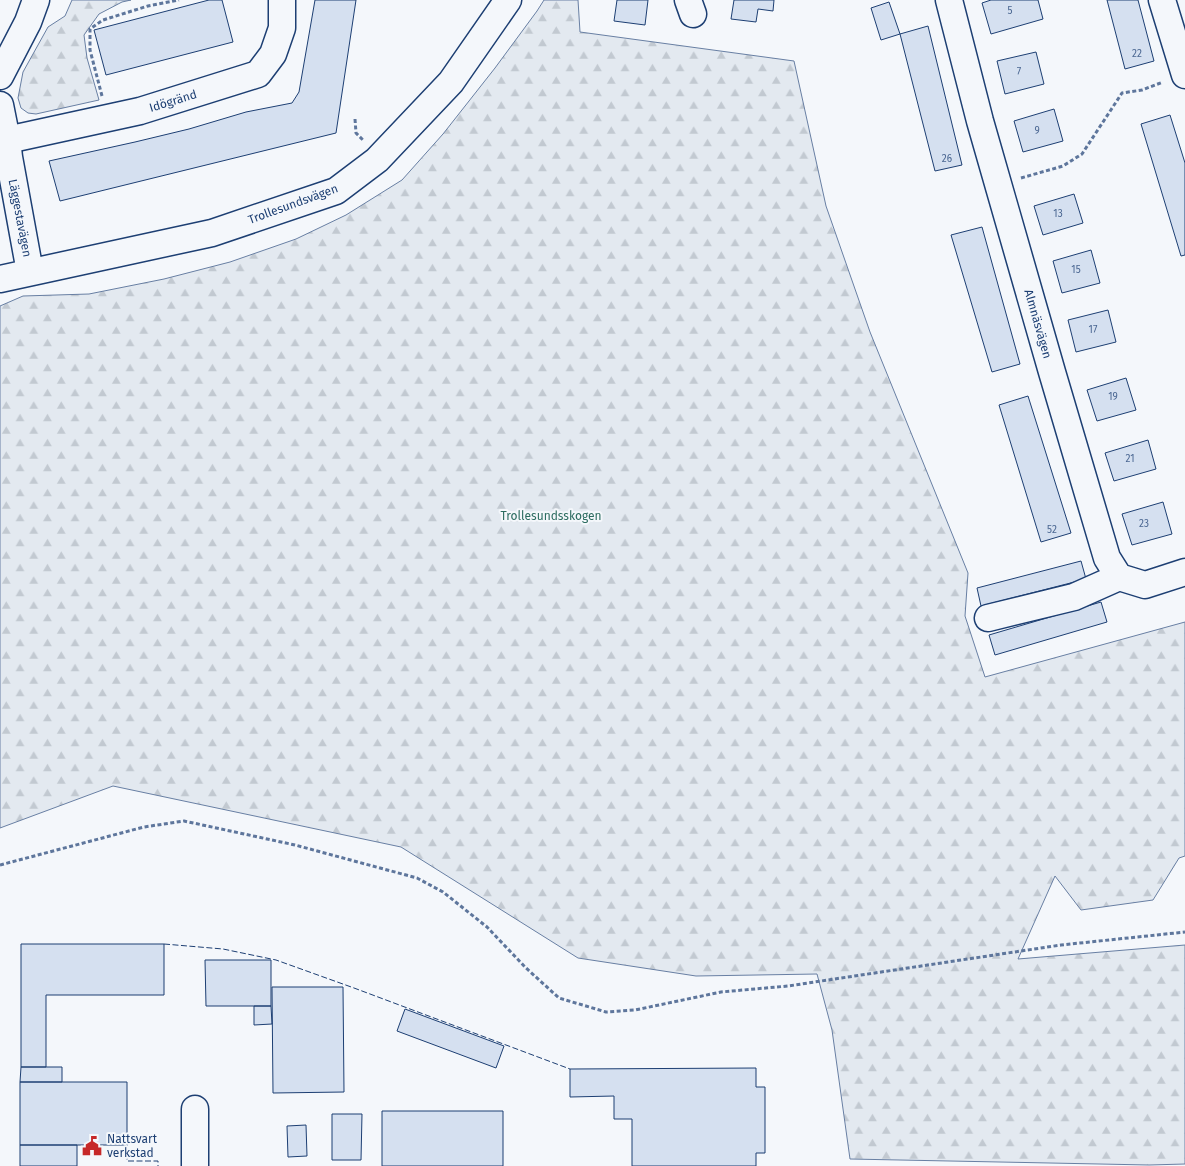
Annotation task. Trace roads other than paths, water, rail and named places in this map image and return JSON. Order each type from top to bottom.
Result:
[{"type":"street","points":[[0,76],[28,22],[36,0]]},
{"type":"street","name":"Idögränd","points":[[7,140],[140,110],[258,74],[273,54],[282,28],[282,0]]},
{"type":"street","name":"Trollesundsvägen","points":[[0,279],[212,233],[336,191],[377,160],[451,82],[508,0]]},
{"type":"street","name":"Almnäsvägen","points":[[949,0],[980,121],[1107,558],[1119,577]]},
{"type":"street","points":[[1162,0],[1185,75]]},
{"type":"street","name":"Läggestavägen","points":[[0,105],[30,272]]},
{"type":"street","points":[[988,618],[1074,597],[1119,577],[1145,585],[1185,572]]},
{"type":"street","points":[[195,1109],[195,1166]]},
{"type":"place","name":"Nattsvart verkstad","points":[[92,1146]]},
{"type":"park label","name":"Trollesundsskogen","points":[[551,516]]}]
